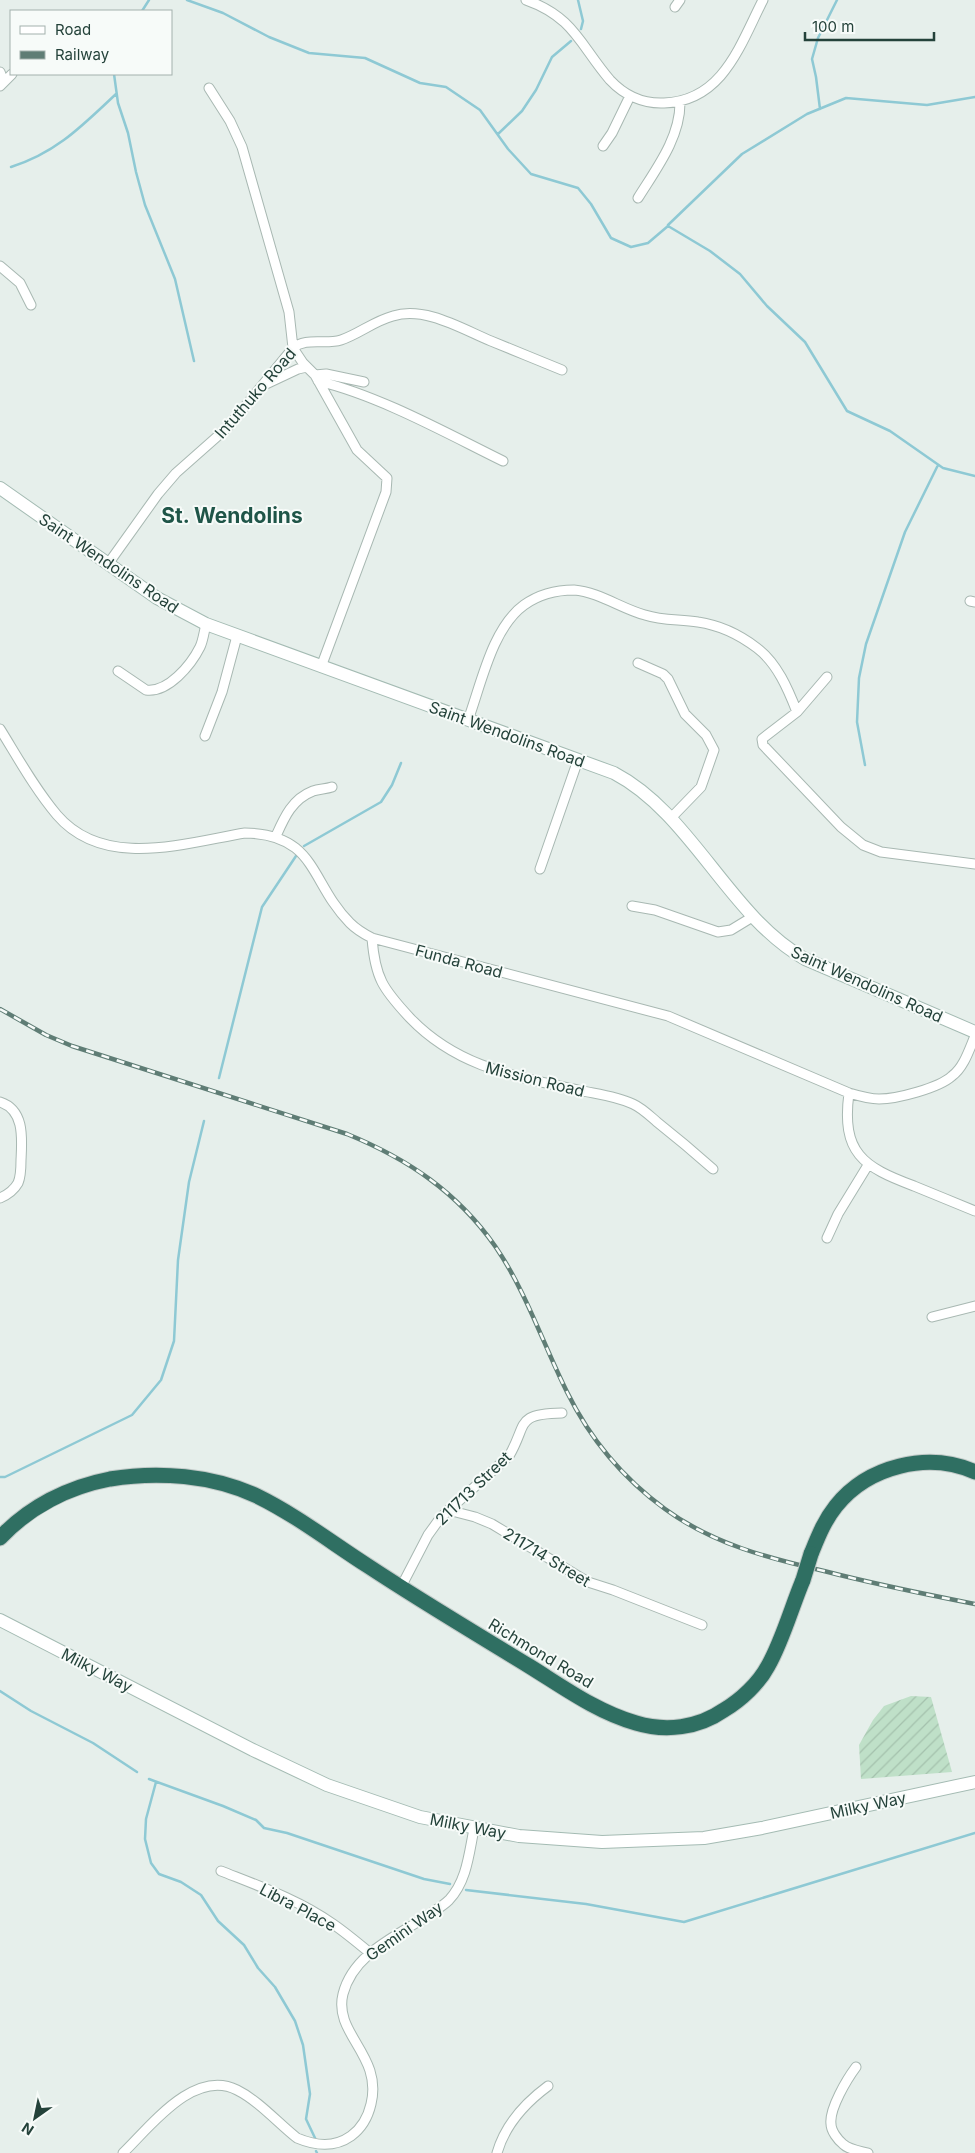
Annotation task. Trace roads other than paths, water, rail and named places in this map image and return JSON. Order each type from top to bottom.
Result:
[{"type":"highway","name":"Richmond Road","points":[[0,1538],[34,1509],[62,1493],[90,1483],[130,1476],[158,1475],[189,1477],[226,1485],[257,1496],[286,1512],[401,1588],[599,1708],[635,1723],[666,1728],[684,1726],[709,1719],[737,1701],[754,1685],[768,1666],[803,1580],[820,1530],[837,1505],[858,1485],[882,1471],[908,1464],[930,1462],[952,1465],[975,1472]]},
{"type":"street","points":[[526,0],[548,9],[563,20],[578,35],[610,79],[630,96],[656,103],[680,103],[694,98],[718,81],[737,50],[763,0]]},
{"type":"street","points":[[0,72],[2,84]]},
{"type":"street","points":[[2,84],[11,75]]},
{"type":"street","points":[[209,88],[230,121],[242,146],[289,312],[293,348],[317,378],[357,450],[387,478],[387,483],[321,667]]},
{"type":"street","points":[[603,146],[612,133],[630,96]]},
{"type":"street","points":[[638,198],[663,158],[675,133],[680,118],[680,103]]},
{"type":"street","points":[[0,266],[20,284],[31,304]]},
{"type":"street","name":"Intuthuko Road","points":[[108,564],[143,514],[176,473],[219,436],[264,386],[293,348],[305,342],[327,343],[342,340],[385,319],[408,313],[440,320],[562,370]]},
{"type":"street","points":[[264,386],[298,369],[308,368]]},
{"type":"street","points":[[317,378],[326,374],[364,382]]},
{"type":"street","points":[[317,378],[425,422],[503,461]]},
{"type":"street","name":"Saint Wendolins Road","points":[[0,488],[157,598],[206,624],[614,773],[631,782],[650,797],[772,937],[787,949],[975,1032]]},
{"type":"street","points":[[468,720],[502,629],[512,615],[538,597],[551,592],[582,591],[643,615],[709,624],[740,637],[758,648],[780,676],[797,712]]},
{"type":"street","points":[[118,671],[146,690],[162,688],[173,680],[194,656],[202,642],[206,624]]},
{"type":"street","points":[[205,736],[222,692],[237,636]]},
{"type":"street","points":[[638,663],[663,674],[668,679],[685,714],[706,735],[714,750],[701,787],[670,819]]},
{"type":"street","points":[[827,677],[797,712],[784,724],[765,736],[762,742],[767,750],[841,827],[863,844],[881,852],[975,864]]},
{"type":"street","name":"Funda Road","points":[[0,729],[58,816],[83,835],[93,840],[128,849],[178,845],[246,833],[276,836],[299,850],[341,913],[350,923],[372,938],[668,1016],[849,1093],[878,1099],[891,1098],[941,1083],[953,1076],[962,1064],[975,1036]]},
{"type":"street","points":[[540,869],[578,760]]},
{"type":"street","points":[[276,836],[287,813],[301,798],[312,792],[332,787]]},
{"type":"street","points":[[632,906],[655,910],[718,932],[731,930],[754,916]]},
{"type":"street","name":"Mission Road","points":[[372,938],[374,961],[386,992],[438,1044],[456,1055],[504,1074],[616,1098],[635,1105],[713,1169]]},
{"type":"street","points":[[849,1093],[847,1112],[850,1137],[861,1157],[868,1165],[886,1176],[975,1211]]},
{"type":"street","points":[[0,1102],[8,1106],[20,1122],[22,1140],[20,1178],[11,1191],[0,1198]]},
{"type":"street","points":[[827,1238],[838,1214],[868,1165]]},
{"type":"street","points":[[932,1317],[975,1306]]},
{"type":"street","name":"211713 Street","points":[[401,1588],[428,1535],[448,1510],[509,1456],[516,1445],[520,1428],[525,1422],[538,1415],[562,1413]]},
{"type":"street","name":"211714 Street","points":[[448,1510],[475,1517],[492,1524],[588,1582],[702,1625]]},
{"type":"street","name":"Milky Way","points":[[0,1620],[244,1745],[327,1785],[397,1810],[474,1829],[564,1841],[658,1841],[704,1838],[762,1828],[975,1782]]},
{"type":"street","name":"Gemini Way","points":[[123,2153],[177,2101],[193,2090],[206,2086],[236,2089],[292,2134],[309,2143],[333,2144],[343,2141],[358,2131],[371,2108],[374,2084],[372,2071],[344,2020],[342,2009],[343,1996],[348,1980],[355,1968],[370,1953],[449,1900],[465,1871],[474,1829]]},
{"type":"street","name":"Libra Place","points":[[221,1871],[269,1890],[311,1910],[333,1924],[370,1953]]},
{"type":"street","points":[[856,2068],[846,2081],[830,2124],[843,2145],[868,2153]]},
{"type":"street","points":[[497,2153],[500,2143],[519,2112],[527,2102],[548,2086]]},
{"type":"waterway","points":[[143,10],[149,0]]},
{"type":"waterway","points":[[187,0],[223,13],[269,37],[309,53],[365,58],[420,83],[446,87],[480,110],[508,149],[531,174],[578,188],[591,204],[611,238],[631,247],[648,243],[668,226],[710,251],[740,274],[767,306],[805,342],[847,411],[890,431],[943,468],[975,476]]},
{"type":"waterway","points":[[578,0],[583,21],[581,29]]},
{"type":"waterway","points":[[820,109],[812,59],[818,38],[837,0]]},
{"type":"waterway","points":[[498,134],[522,111],[536,90],[552,57],[571,41]]},
{"type":"waterway","points":[[114,75],[118,103],[128,133],[145,205],[175,279],[194,361]]},
{"type":"waterway","points":[[11,167],[42,154],[68,137],[116,94]]},
{"type":"waterway","points":[[668,225],[742,154],[807,114],[846,98],[927,105],[975,97]]},
{"type":"waterway","points":[[865,765],[857,722],[859,678],[866,644],[905,532],[938,465]]},
{"type":"waterway","points":[[304,846],[381,802],[392,785],[401,763]]},
{"type":"waterway","points":[[219,1078],[262,907],[296,856]]},
{"type":"waterway","points":[[0,1477],[5,1477],[132,1415],[161,1380],[174,1341],[178,1260],[189,1182],[204,1121]]},
{"type":"waterway","points":[[0,1691],[31,1711],[93,1743],[137,1772]]},
{"type":"waterway","points":[[149,1779],[256,1820],[264,1828],[287,1833],[424,1879],[450,1884]]},
{"type":"waterway","points":[[156,1782],[146,1819],[145,1839],[151,1863],[159,1874],[181,1882],[201,1895],[218,1921],[244,1945],[258,1968],[275,1987],[295,2021],[303,2045],[310,2094],[306,2119],[315,2138]]},
{"type":"waterway","points":[[466,1890],[586,1904],[684,1922],[975,1833]]},
{"type":"railway","points":[[0,1009],[46,1035],[72,1046],[347,1134],[391,1154],[430,1179],[464,1209],[495,1246],[506,1263],[525,1299],[567,1392],[597,1442],[636,1485],[683,1521],[722,1541],[782,1561],[880,1585],[975,1604]]},
{"type":"district","name":"St. Wendolins","points":[[232,515]]}]
